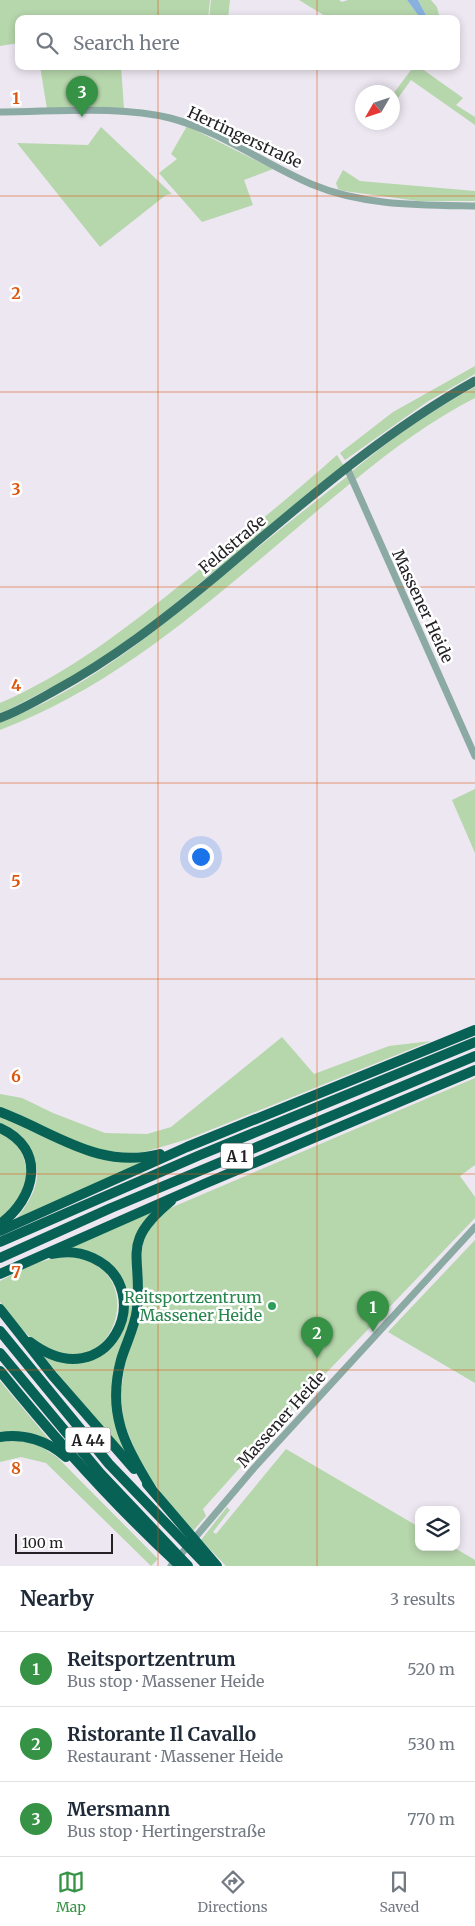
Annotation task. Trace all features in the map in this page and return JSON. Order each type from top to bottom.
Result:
[{"type":"highway","points":[[0,1231],[187,1147],[475,1030]]},
{"type":"highway","name":"A 1","points":[[0,1242],[191,1159],[475,1042]]},
{"type":"highway","name":"A 1","points":[[0,1258],[111,1208],[475,1056]]},
{"type":"highway","points":[[0,1274],[204,1184],[475,1070]]},
{"type":"highway","points":[[0,1112],[26,1122],[62,1142],[86,1151],[120,1158],[154,1155],[187,1147]]},
{"type":"highway","points":[[0,1128],[12,1134],[26,1153],[32,1175],[27,1195],[17,1209],[0,1224]]},
{"type":"highway","points":[[186,1539],[151,1488],[123,1438],[117,1419],[115,1400],[117,1376],[137,1309],[135,1256],[138,1239],[153,1216],[172,1201],[204,1184]]},
{"type":"highway","points":[[10,1322],[30,1343],[49,1355],[76,1360],[89,1357],[102,1350],[112,1341],[120,1327],[124,1311],[123,1295],[116,1278],[103,1262],[87,1255],[61,1252],[26,1261]]},
{"type":"highway","points":[[0,1309],[52,1375],[151,1488]]},
{"type":"highway","name":"A 44","points":[[0,1331],[109,1464],[194,1547],[207,1566]]},
{"type":"highway","name":"A 44","points":[[0,1353],[172,1558],[182,1565]]},
{"type":"highway","points":[[0,1371],[46,1428],[104,1492]]},
{"type":"highway","points":[[0,1437],[17,1434],[45,1443],[62,1454],[172,1558]]},
{"type":"highway","points":[[194,1547],[217,1566]]},
{"type":"main road","name":"Feldstraße","points":[[0,718],[15,712],[86,673],[154,628],[347,468],[431,405],[475,381]]},
{"type":"street","name":"Hertingerstraße","points":[[0,112],[117,112],[156,115],[188,124],[294,176],[331,191],[389,202],[475,206]]},
{"type":"street","name":"Massener Heide","points":[[347,468],[475,756]]},
{"type":"street","name":"Massener Heide","points":[[172,1558],[475,1227]]},
{"type":"green space","points":[[0,0],[210,0],[208,15],[15,15],[15,44],[0,46]]},
{"type":"green space","points":[[211,0],[230,0],[228,15],[209,15]]},
{"type":"green space","points":[[299,0],[339,0],[342,2],[348,0],[407,0],[418,15],[323,15]]},
{"type":"green space","points":[[418,0],[431,0],[437,7],[439,15],[426,15]]},
{"type":"green space","points":[[41,70],[121,70],[124,109],[47,109]]},
{"type":"green space","points":[[411,70],[424,70],[463,98],[456,105],[475,117],[475,125],[411,80],[400,95],[400,85]]},
{"type":"green space","points":[[187,126],[273,169],[244,180],[253,205],[202,222],[159,173],[177,159],[171,154]]},
{"type":"green space","points":[[101,127],[172,194],[166,195],[100,247],[17,143],[88,145]]},
{"type":"green space","points":[[343,170],[360,181],[475,191],[475,201],[418,201],[344,191],[338,189],[336,183]]},
{"type":"green space","points":[[475,366],[475,374],[427,402],[345,460],[340,453],[393,412]]},
{"type":"green space","points":[[475,387],[475,398],[413,436],[355,480],[351,472],[380,449],[426,416]]},
{"type":"green space","points":[[337,455],[344,466],[151,623],[85,670],[0,714],[0,703],[51,677],[99,647],[167,596],[301,487]]},
{"type":"green space","points":[[349,475],[352,482],[228,587],[142,653],[97,682],[50,708],[0,730],[0,722],[61,694],[90,677],[146,638]]},
{"type":"green space","points":[[475,789],[475,853],[452,800]]},
{"type":"green space","points":[[282,1037],[314,1074],[389,1046],[431,1041],[188,1139],[141,1153],[119,1154],[87,1148],[0,1108],[0,1094],[22,1098],[53,1113],[105,1133],[147,1134],[171,1127]]},
{"type":"green space","name":"Reitsportzentrum Massener Heide","points":[[475,1078],[475,1165],[460,1176],[475,1197],[475,1218],[304,1396],[203,1509],[206,1516],[193,1531],[164,1497],[141,1464],[123,1421],[121,1391],[144,1237],[151,1225],[168,1209]]},
{"type":"green space","points":[[0,1115],[62,1145],[148,1161],[17,1218],[26,1206],[36,1184],[37,1168],[27,1152],[0,1124]]},
{"type":"green space","points":[[0,1131],[19,1147],[24,1160],[29,1185],[0,1222]]},
{"type":"green space","points":[[154,1208],[143,1223],[134,1308],[116,1376],[124,1449],[122,1451],[44,1357],[64,1361],[104,1351],[126,1311],[103,1261],[60,1250]]},
{"type":"green space","points":[[475,1240],[475,1383],[388,1332]]},
{"type":"green space","points":[[61,1256],[90,1262],[108,1276],[116,1295],[116,1316],[108,1335],[94,1350],[74,1356],[51,1350],[34,1341],[4,1310],[0,1301],[0,1281],[33,1264]]},
{"type":"green space","points":[[0,1381],[52,1443],[0,1434]]},
{"type":"green space","points":[[16,1440],[37,1444],[57,1457],[158,1559],[151,1566],[46,1463],[21,1457],[0,1462],[0,1442]]},
{"type":"green space","points":[[286,1449],[415,1525],[415,1551],[460,1551],[475,1560],[475,1566],[226,1566],[201,1540],[227,1507],[230,1510],[213,1532],[216,1534]]},
{"type":"water","points":[[407,0],[418,0],[426,15],[418,15]]},
{"type":"place","name":"Mersmann","points":[[82,117]]},
{"type":"place","name":"Reitsportzentrum Massener Heide","points":[[272,1306]]},
{"type":"place","name":"Reitsportzentrum","points":[[373,1332]]},
{"type":"place","name":"Ristorante Il Cavallo","points":[[317,1358]]}]
